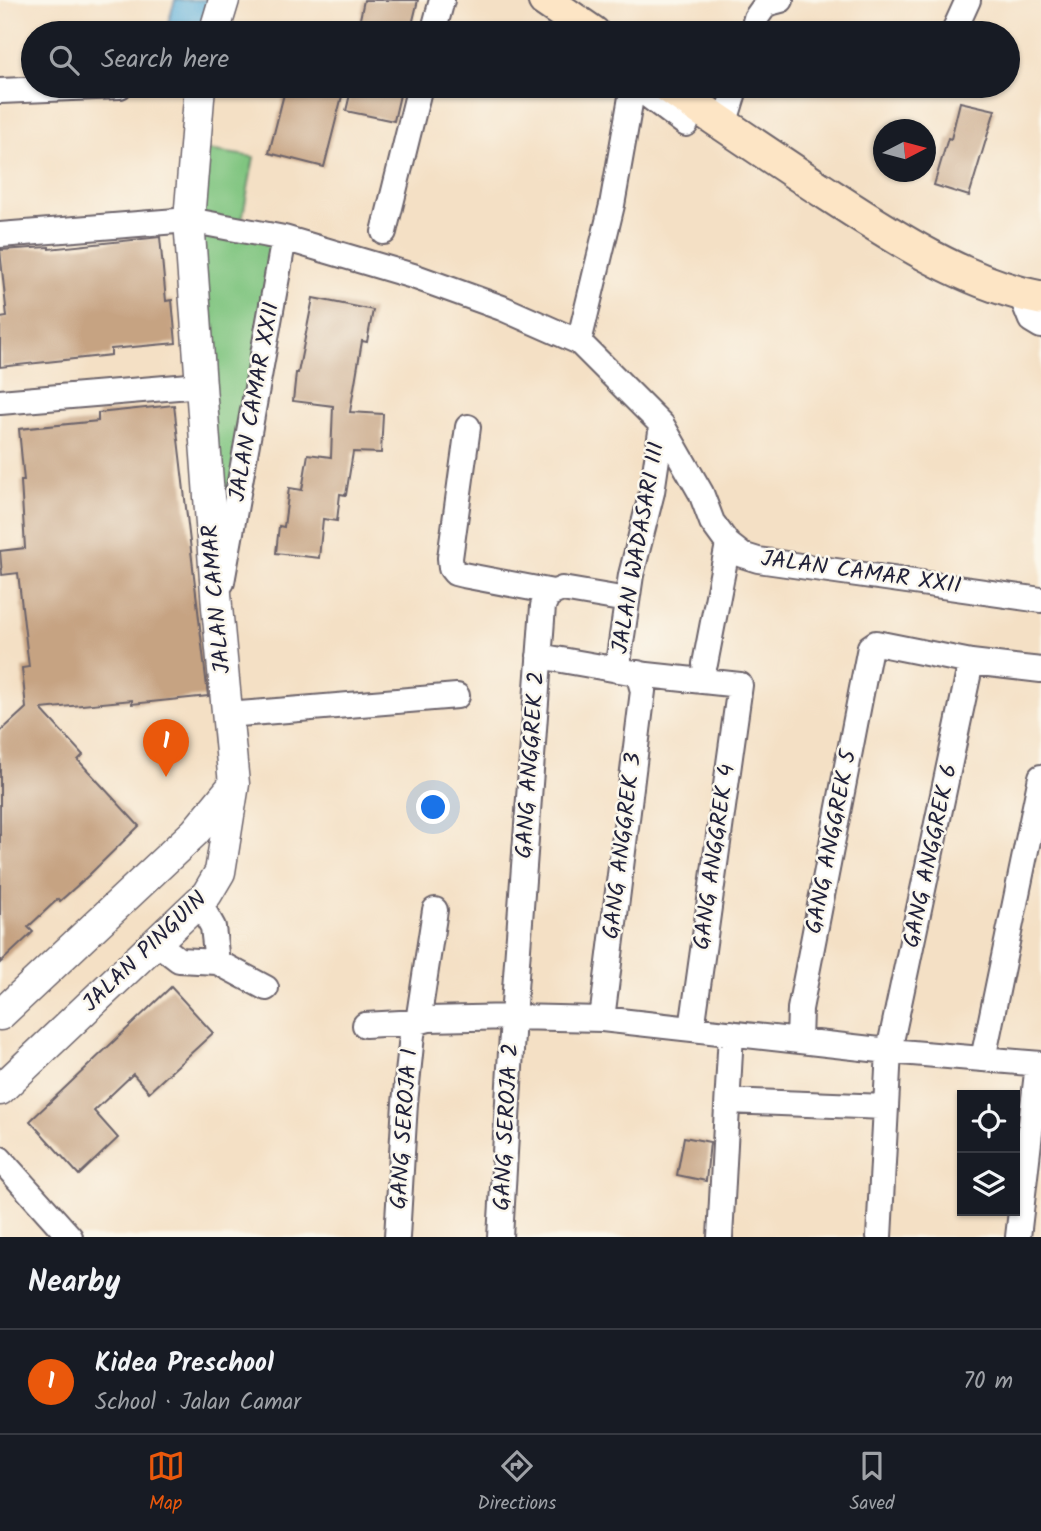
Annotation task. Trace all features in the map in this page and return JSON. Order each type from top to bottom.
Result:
[{"type":"main road","points":[[545,0],[576,21]]},
{"type":"main road","points":[[685,98],[905,242],[985,283],[1031,297]]},
{"type":"street","points":[[218,21],[224,0]]},
{"type":"street","points":[[436,21],[442,0]]},
{"type":"street","points":[[755,21],[766,4],[781,0]]},
{"type":"street","points":[[958,21],[968,0]]},
{"type":"street","points":[[0,91],[21,90]]},
{"type":"street","name":"JALAN CAMAR","points":[[199,98],[190,220],[218,607],[234,784]]},
{"type":"street","points":[[384,232],[417,98]]},
{"type":"street","points":[[579,342],[612,205],[632,98]]},
{"type":"street","points":[[650,98],[686,124]]},
{"type":"street","points":[[724,125],[732,98]]},
{"type":"street","name":"JALAN CAMAR XXII","points":[[0,235],[190,220],[284,238],[413,276],[502,308],[579,342],[662,425],[701,493],[712,522],[728,544],[742,555],[758,560],[1041,600]]},
{"type":"street","name":"JALAN CAMAR XXII","points":[[218,607],[284,238]]},
{"type":"street","points":[[1031,297],[1031,320],[1041,326]]},
{"type":"street","points":[[0,402],[201,386]]},
{"type":"street","name":"JALAN WADASARI III","points":[[628,671],[627,600],[652,492],[662,425]]},
{"type":"street","points":[[468,427],[450,558],[454,573],[554,592],[565,590],[627,600]]},
{"type":"street","points":[[705,664],[728,544]]},
{"type":"street","name":"GANG ANGGREK 2","points":[[513,1017],[543,606],[547,597],[554,592]]},
{"type":"street","name":"GANG ANGGREK 5","points":[[799,1041],[800,1009],[868,651],[876,643],[971,662]]},
{"type":"street","points":[[539,656],[628,671]]},
{"type":"street","points":[[971,662],[1041,670]]},
{"type":"street","name":"GANG ANGGREK 6","points":[[879,1237],[889,1051],[971,662]]},
{"type":"street","name":"GANG ANGGREK 4","points":[[628,671],[740,685],[692,1029]]},
{"type":"street","name":"GANG ANGGREK 3","points":[[602,1019],[643,691],[628,671]]},
{"type":"street","points":[[227,715],[457,696]]},
{"type":"street","points":[[983,1059],[1041,777]]},
{"type":"street","points":[[0,1015],[195,832],[234,784]]},
{"type":"street","name":"JALAN PINGUIN","points":[[0,1090],[157,943],[215,883],[220,872],[234,784]]},
{"type":"street","points":[[195,832],[204,835],[215,850],[220,872]]},
{"type":"street","points":[[198,902],[213,927],[217,962]]},
{"type":"street","name":"GANG SEROJA 1","points":[[397,1237],[412,1035],[418,1022],[435,910]]},
{"type":"street","points":[[157,943],[179,960],[217,962],[265,988]]},
{"type":"street","name":"GANG SEROJA 2","points":[[500,1237],[513,1017]]},
{"type":"street","points":[[365,1025],[418,1022],[423,1019],[602,1019],[889,1051],[1039,1064],[1018,1237]]},
{"type":"street","points":[[720,1237],[731,1034]]},
{"type":"street","points":[[727,1101],[886,1107]]},
{"type":"street","points":[[0,1159],[70,1237]]},
{"type":"green space","points":[[195,148],[254,157],[241,226],[189,220]]},
{"type":"green space","points":[[190,223],[277,242],[218,600]]},
{"type":"water","points":[[175,0],[219,0],[213,21],[169,21]]},
{"type":"building","points":[[364,0],[418,0],[413,21],[360,21]]},
{"type":"building","points":[[283,98],[341,98],[324,167],[269,153]]},
{"type":"building","points":[[349,98],[399,98],[394,121],[346,111]]},
{"type":"building","points":[[960,102],[995,110],[969,196],[934,185],[948,138],[951,139]]},
{"type":"building","points":[[160,237],[166,301],[172,300],[176,343],[111,349],[111,355],[0,367],[0,318],[7,317],[0,250],[49,249]]},
{"type":"building","points":[[313,298],[373,310],[367,342],[362,341],[350,412],[383,414],[381,453],[353,452],[346,495],[340,494],[337,521],[323,519],[319,558],[276,553],[279,526],[284,527],[289,488],[302,490],[308,454],[331,457],[333,406],[293,401],[296,373]]},
{"type":"building","points":[[174,405],[208,696],[41,709],[83,755],[78,760],[139,826],[89,875],[28,927],[33,932],[0,963],[0,732],[26,708],[22,668],[29,667],[18,573],[2,575],[0,551],[25,548],[21,481],[24,481],[19,429],[98,421],[98,413]]},
{"type":"building","points":[[171,987],[213,1033],[149,1092],[133,1074],[94,1111],[118,1138],[79,1175],[30,1121]]},
{"type":"building","points":[[684,1137],[710,1142],[706,1181],[677,1175]]},
{"type":"place","name":"Kidea Preschool","points":[[166,777]]}]
